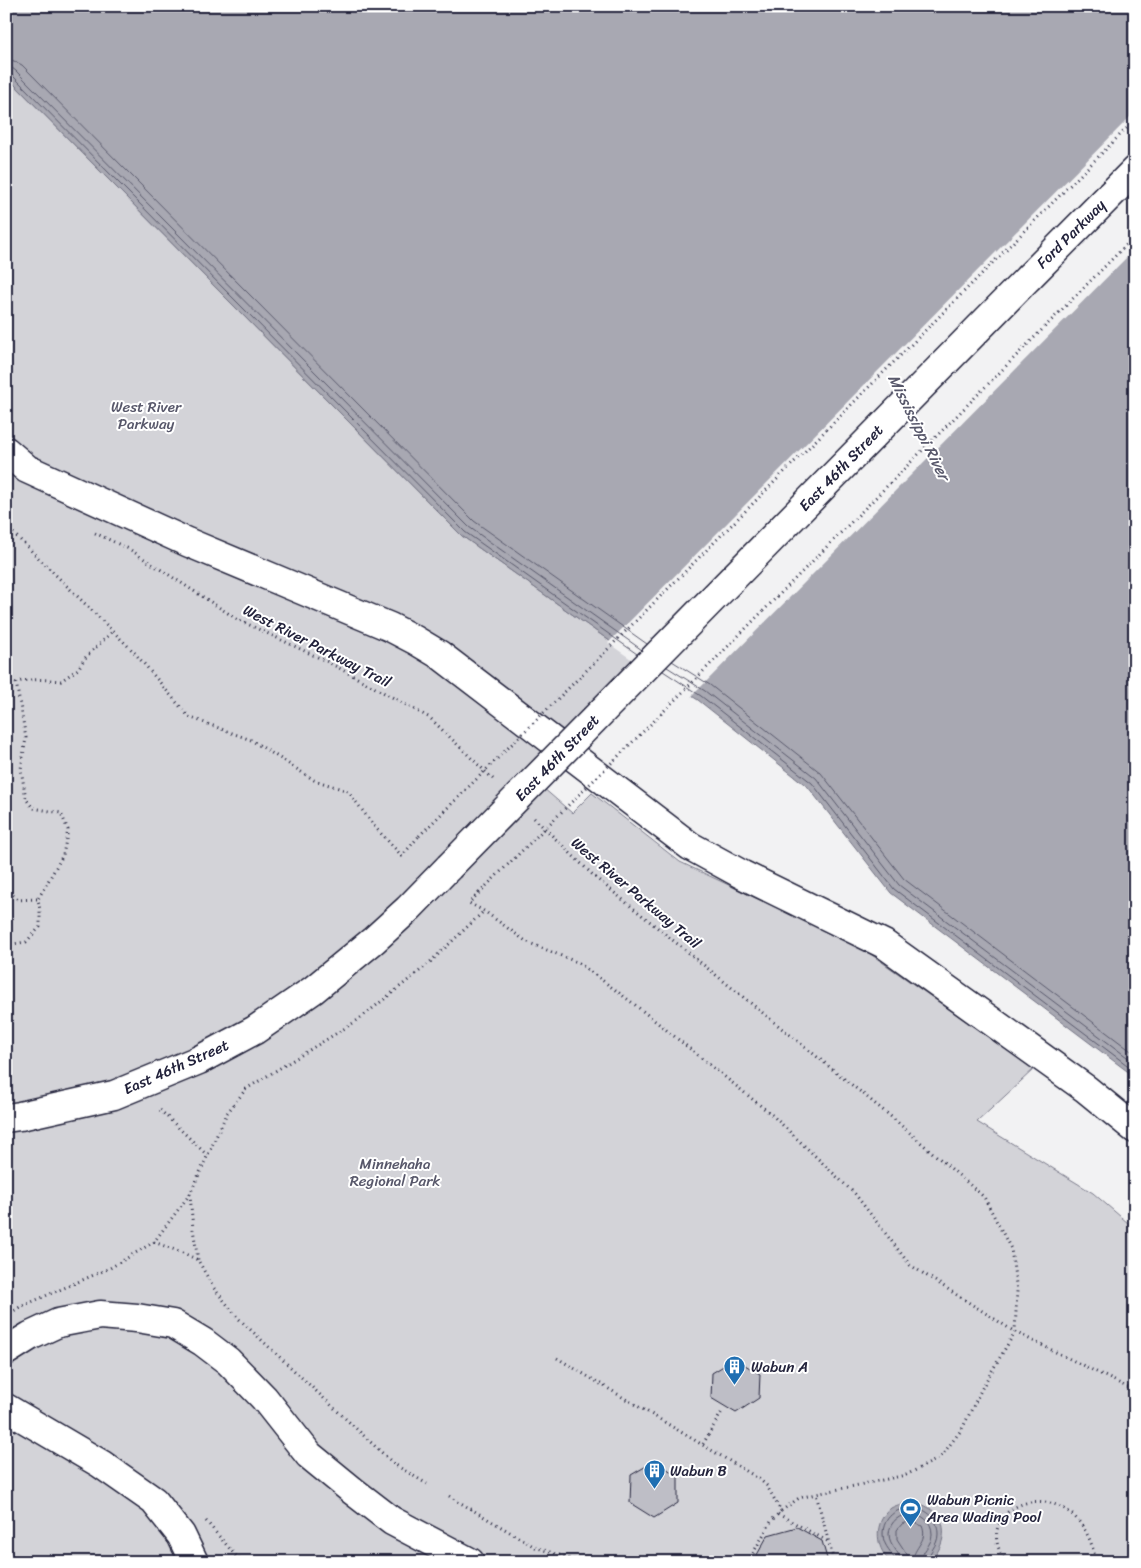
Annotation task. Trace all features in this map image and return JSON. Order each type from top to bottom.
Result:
[{"type":"main road","name":"Ford Parkway","points":[[1029,277],[1135,170]]},
{"type":"main road","name":"East 46th Street","points":[[6,1118],[114,1095],[199,1060],[256,1030],[313,990],[374,940],[449,868],[1029,277]]},
{"type":"main road","points":[[6,451],[27,469],[187,542],[390,628],[432,650],[690,846],[743,875],[884,944],[1086,1089],[1135,1129]]},
{"type":"main road","points":[[6,1352],[30,1336],[58,1323],[100,1315],[173,1324],[203,1342],[228,1361],[264,1398],[309,1455],[353,1491],[392,1521],[470,1562]]},
{"type":"main road","points":[[6,1408],[101,1464],[154,1501],[181,1535],[194,1562]]},
{"type":"path","points":[[6,526],[134,652],[189,716],[251,740],[314,780],[348,791],[374,826],[402,856],[1135,120]]},
{"type":"path","points":[[1135,236],[653,722],[469,903],[484,911],[526,942],[579,963],[634,1004],[771,1114],[855,1194],[910,1265],[1015,1332],[1135,1391]]},
{"type":"path","name":"West River Parkway Trail","points":[[94,532],[129,549],[237,619],[328,662],[430,718],[500,785]]},
{"type":"path","points":[[6,627],[9,629],[6,644]]},
{"type":"path","points":[[6,686],[16,682],[39,679],[61,681],[78,670],[85,658],[113,631]]},
{"type":"path","points":[[6,945],[26,942],[40,928],[38,899],[63,855],[68,830],[61,813],[34,808],[26,799],[21,770],[26,738],[16,682]]},
{"type":"path","name":"West River Parkway Trail","points":[[527,811],[596,878],[889,1116],[984,1197],[1011,1249],[1018,1292],[1015,1332]]},
{"type":"path","points":[[6,888],[18,900],[38,899]]},
{"type":"path","points":[[6,1316],[20,1307],[110,1268],[154,1242],[190,1194],[227,1113],[246,1089],[358,1020],[426,966],[484,911]]},
{"type":"path","points":[[160,1110],[207,1155]]},
{"type":"path","points":[[190,1194],[192,1229],[198,1260],[213,1287],[238,1318],[394,1464],[427,1484]]},
{"type":"path","points":[[154,1242],[198,1260]]},
{"type":"path","points":[[748,1562],[772,1520],[779,1512],[799,1498],[906,1475],[940,1458],[962,1429],[983,1386],[1015,1332]]},
{"type":"path","points":[[557,1358],[758,1478],[768,1486],[779,1512],[829,1542]]},
{"type":"path","points":[[703,1444],[723,1410]]},
{"type":"path","points":[[816,1494],[834,1562]]},
{"type":"path","points":[[449,1496],[535,1547],[580,1562]]},
{"type":"path","points":[[1006,1562],[998,1544],[996,1530],[1000,1521],[1008,1512],[1021,1504],[1034,1501],[1046,1501],[1060,1506],[1072,1514],[1088,1535],[1096,1562]]},
{"type":"path","points":[[658,1562],[676,1559],[681,1562]]},
{"type":"green space","name":"Minnehaha Regional Park","points":[[6,76],[462,536],[645,666],[528,775],[572,813],[592,793],[680,862],[862,948],[1034,1069],[977,1122],[1093,1193],[1135,1229],[1135,1562],[6,1562]]},
{"type":"water","name":"Mississippi River","points":[[6,6],[1135,6],[1135,1077],[891,893],[808,787],[698,700],[645,666],[462,536],[6,76]]},
{"type":"water","name":"Wabun Picnic Area Wading Pool","points":[[914,1502],[935,1512],[940,1518],[943,1531],[941,1545],[929,1562],[892,1562],[885,1555],[879,1543],[878,1530],[882,1518],[891,1508]]},
{"type":"pier","points":[[1135,112],[1135,249],[690,698],[608,643]]},
{"type":"building","name":"Wabun A","points":[[735,1359],[760,1374],[759,1398],[736,1413],[711,1398],[712,1373]]},
{"type":"building","name":"Wabun B","points":[[655,1461],[678,1476],[678,1503],[654,1518],[630,1503],[631,1475]]},
{"type":"building","points":[[797,1527],[822,1541],[828,1562],[753,1562],[768,1535]]},
{"type":"place","name":"Wabun A","points":[[735,1386]]},
{"type":"place","name":"Wabun B","points":[[654,1490]]},
{"type":"place","name":"Wabun Picnic Area Wading Pool","points":[[911,1528]]},
{"type":"park label","name":"West River Parkway","points":[[146,416]]}]
